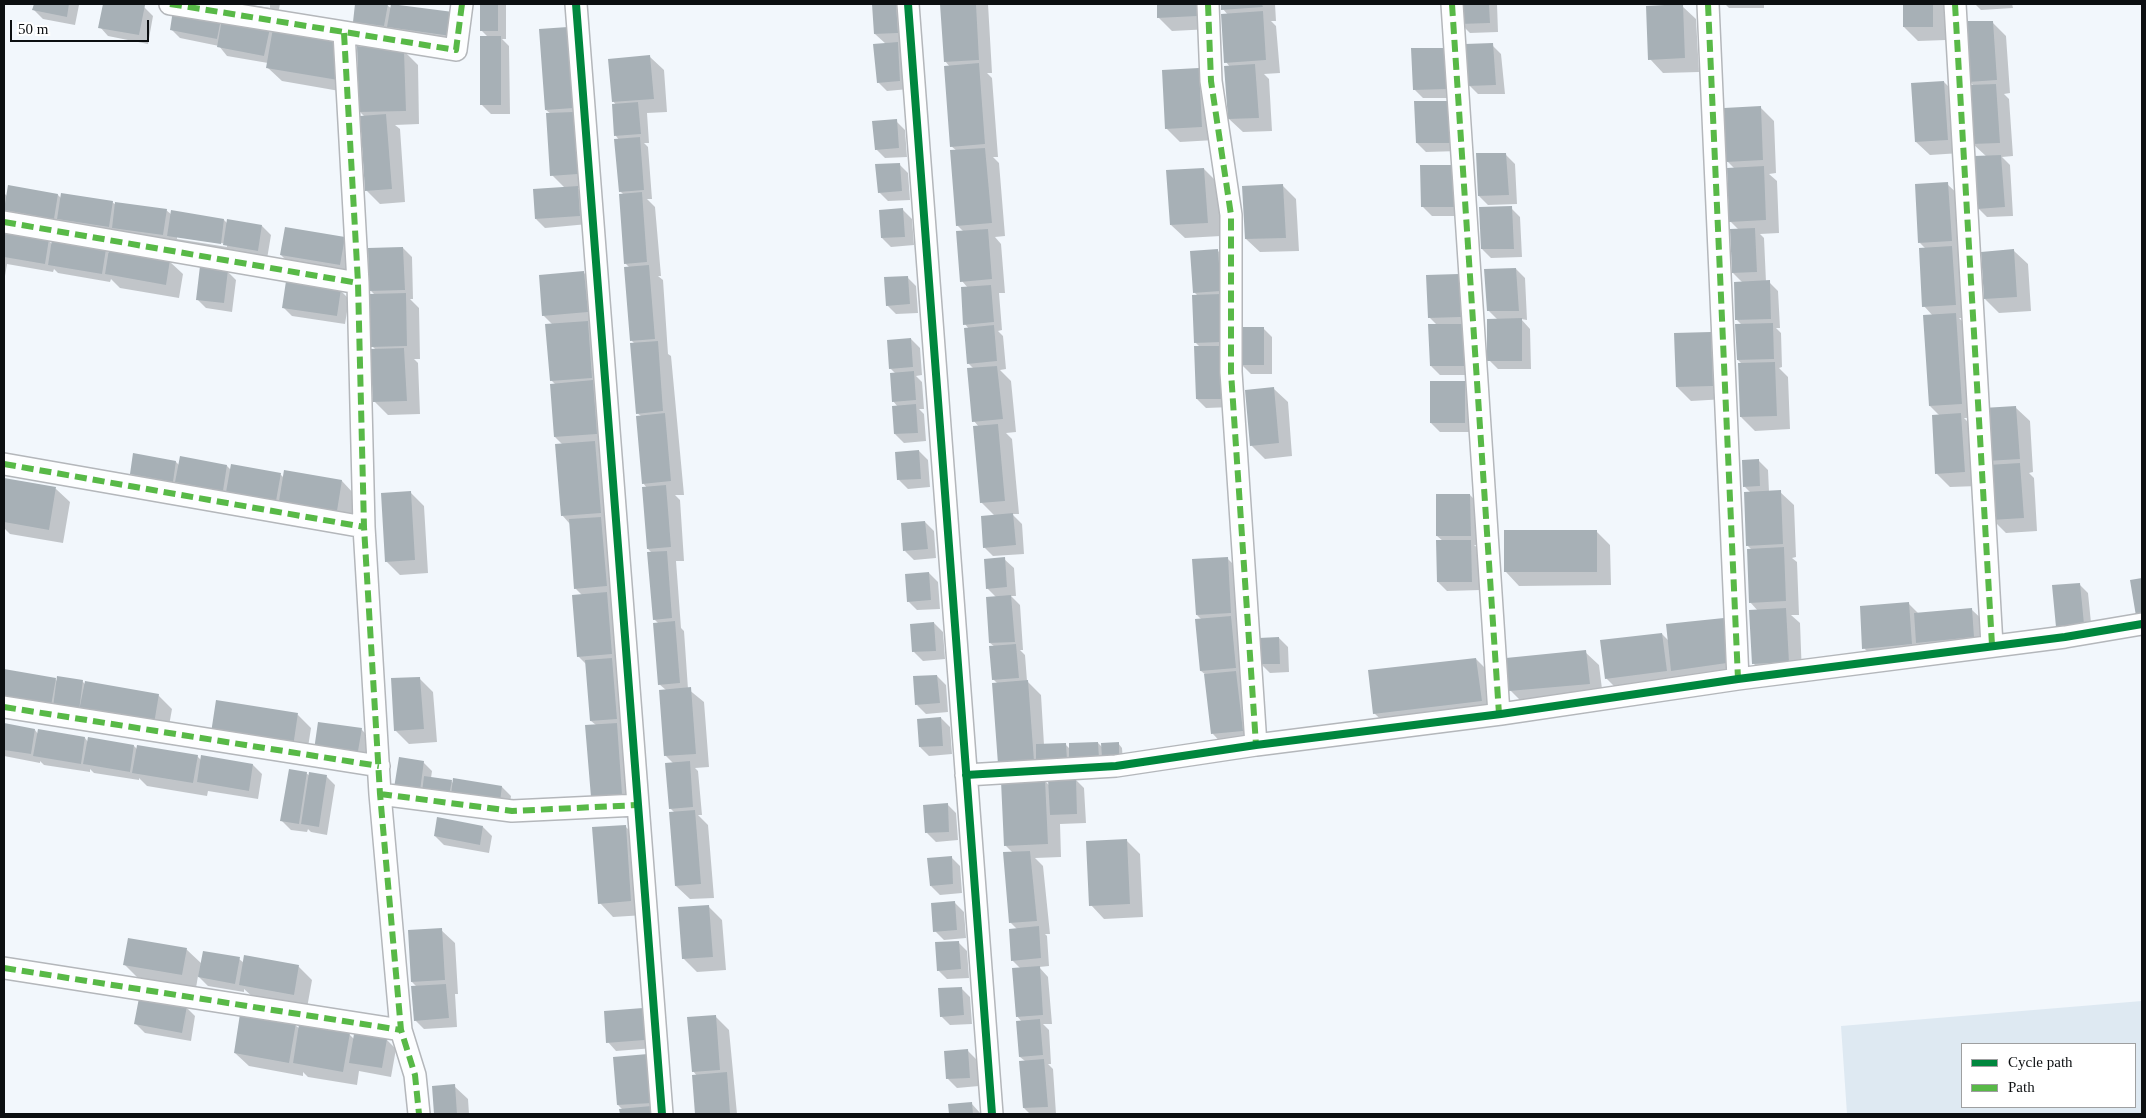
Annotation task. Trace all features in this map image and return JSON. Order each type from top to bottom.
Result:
[{"type":"street","points":[[170,4],[456,50],[462,4]]},
{"type":"street","points":[[576,4],[662,1114]]},
{"type":"street","points":[[908,4],[992,1114]]},
{"type":"street","points":[[1208,4],[1211,82],[1231,215],[1231,372],[1256,745]]},
{"type":"street","points":[[1452,4],[1499,714]]},
{"type":"street","points":[[1708,4],[1738,678]]},
{"type":"street","points":[[1955,4],[1992,645]]},
{"type":"street","points":[[344,33],[358,283],[364,527],[380,794],[401,1030],[416,1075],[418,1114]]},
{"type":"street","points":[[4,222],[358,283]]},
{"type":"street","points":[[4,464],[364,527]]},
{"type":"street","points":[[966,775],[1116,766],[1256,745],[1499,714],[1738,678],[2142,624]]},
{"type":"street","points":[[4,707],[379,766]]},
{"type":"street","points":[[380,794],[512,811],[638,805]]},
{"type":"street","points":[[4,968],[401,1030]]},
{"type":"shaded area","points":[[2142,1001],[2142,1114],[1847,1114],[1841,1026]]},
{"type":"building","points":[[34,4],[69,4],[67,17],[32,10]]},
{"type":"building","points":[[103,4],[145,5],[139,35],[98,28]]},
{"type":"building","points":[[355,4],[388,4],[384,26],[353,22]]},
{"type":"building","points":[[391,4],[453,12],[451,36],[387,27]]},
{"type":"building","points":[[480,4],[498,4],[498,31],[480,31]]},
{"type":"building","points":[[872,4],[896,4],[898,33],[874,34]]},
{"type":"building","points":[[940,4],[976,4],[979,60],[944,62]]},
{"type":"building","points":[[1157,4],[1197,4],[1198,16],[1157,18]]},
{"type":"building","points":[[1221,4],[1262,4],[1263,7],[1221,10]]},
{"type":"building","points":[[1459,4],[1489,4],[1490,23],[1460,24]]},
{"type":"building","points":[[1683,4],[1685,58],[1648,60],[1646,6]]},
{"type":"building","points":[[1903,4],[1933,4],[1933,27],[1903,27]]},
{"type":"building","points":[[173,10],[221,19],[217,39],[170,30]]},
{"type":"building","points":[[1263,11],[1266,60],[1224,63],[1221,14]]},
{"type":"building","points":[[222,19],[270,28],[264,56],[217,47]]},
{"type":"building","points":[[1964,21],[1993,21],[1997,80],[1968,82]]},
{"type":"building","points":[[568,27],[574,108],[545,110],[539,29]]},
{"type":"building","points":[[273,28],[337,39],[338,80],[266,68]]},
{"type":"building","points":[[480,36],[501,36],[501,105],[480,105]]},
{"type":"building","points":[[898,42],[900,81],[877,83],[873,44]]},
{"type":"building","points":[[1493,43],[1496,85],[1468,86],[1465,44]]},
{"type":"building","points":[[357,46],[404,50],[406,111],[359,112]]},
{"type":"building","points":[[1411,48],[1446,48],[1448,89],[1413,90]]},
{"type":"building","points":[[650,55],[654,99],[612,102],[608,59]]},
{"type":"building","points":[[979,63],[985,144],[950,147],[944,66]]},
{"type":"building","points":[[1255,64],[1259,118],[1228,119],[1224,66]]},
{"type":"building","points":[[1199,68],[1202,127],[1165,129],[1162,70]]},
{"type":"building","points":[[1944,81],[1948,140],[1915,142],[1911,83]]},
{"type":"building","points":[[1996,84],[2000,143],[1972,144],[1968,85]]},
{"type":"building","points":[[1414,101],[1448,101],[1451,143],[1416,143]]},
{"type":"building","points":[[638,102],[641,134],[614,136],[612,104]]},
{"type":"building","points":[[1761,106],[1763,160],[1726,162],[1724,108]]},
{"type":"building","points":[[573,112],[578,174],[550,176],[546,113]]},
{"type":"building","points":[[386,114],[392,189],[365,191],[360,116]]},
{"type":"building","points":[[897,119],[899,148],[875,150],[872,121]]},
{"type":"building","points":[[640,137],[644,190],[619,192],[614,139]]},
{"type":"building","points":[[985,148],[992,223],[956,226],[950,150]]},
{"type":"building","points":[[1476,153],[1506,153],[1509,195],[1478,196]]},
{"type":"building","points":[[2001,155],[2005,207],[1977,209],[1974,156]]},
{"type":"building","points":[[900,163],[902,191],[878,193],[875,164]]},
{"type":"building","points":[[1420,165],[1453,165],[1455,207],[1421,207]]},
{"type":"building","points":[[1764,166],[1766,220],[1729,222],[1727,168]]},
{"type":"building","points":[[1204,168],[1208,223],[1170,225],[1166,170]]},
{"type":"building","points":[[1948,182],[1952,241],[1918,243],[1915,184]]},
{"type":"building","points":[[1283,184],[1286,238],[1245,239],[1242,186]]},
{"type":"building","points":[[8,185],[58,194],[54,219],[4,210]]},
{"type":"building","points":[[578,186],[580,216],[535,219],[533,189]]},
{"type":"building","points":[[642,192],[647,262],[624,264],[619,194]]},
{"type":"building","points":[[61,193],[113,201],[109,227],[57,219]]},
{"type":"building","points":[[115,202],[167,209],[163,235],[112,228]]},
{"type":"building","points":[[1512,206],[1514,249],[1481,249],[1479,207]]},
{"type":"building","points":[[903,208],[905,237],[881,238],[879,210]]},
{"type":"building","points":[[171,210],[224,219],[221,244],[167,236]]},
{"type":"building","points":[[227,219],[262,225],[258,251],[223,245]]},
{"type":"building","points":[[285,227],[345,237],[340,265],[280,255]]},
{"type":"building","points":[[1755,228],[1757,272],[1732,273],[1730,229]]},
{"type":"building","points":[[988,229],[992,279],[960,282],[956,231]]},
{"type":"building","points":[[4,232],[49,239],[45,264],[4,257]]},
{"type":"building","points":[[52,239],[106,249],[102,274],[48,265]]},
{"type":"building","points":[[1952,246],[1956,305],[1922,307],[1919,248]]},
{"type":"building","points":[[403,247],[405,290],[369,291],[368,248]]},
{"type":"building","points":[[109,249],[170,260],[166,285],[105,274]]},
{"type":"building","points":[[1218,249],[1221,291],[1193,293],[1190,251]]},
{"type":"building","points":[[2014,249],[2017,297],[1984,299],[1981,252]]},
{"type":"building","points":[[649,265],[655,339],[630,341],[624,267]]},
{"type":"building","points":[[200,266],[228,270],[224,303],[196,300]]},
{"type":"building","points":[[1516,268],[1519,311],[1487,311],[1484,269]]},
{"type":"building","points":[[584,271],[588,312],[542,316],[539,275]]},
{"type":"building","points":[[1459,274],[1461,317],[1428,318],[1426,275]]},
{"type":"building","points":[[908,276],[910,304],[886,306],[884,277]]},
{"type":"building","points":[[1770,280],[1771,319],[1735,320],[1734,282]]},
{"type":"building","points":[[286,281],[341,289],[337,316],[282,308]]},
{"type":"building","points":[[991,285],[994,322],[963,325],[961,287]]},
{"type":"building","points":[[406,293],[407,346],[371,347],[369,294]]},
{"type":"building","points":[[1221,294],[1222,342],[1194,343],[1192,295]]},
{"type":"building","points":[[1956,313],[1962,404],[1929,406],[1923,315]]},
{"type":"building","points":[[1522,318],[1522,361],[1487,361],[1487,319]]},
{"type":"building","points":[[588,321],[592,378],[550,381],[545,324]]},
{"type":"building","points":[[1773,323],[1774,359],[1737,360],[1735,324]]},
{"type":"building","points":[[1428,324],[1462,324],[1465,366],[1430,366]]},
{"type":"building","points":[[994,325],[997,361],[967,364],[964,328]]},
{"type":"building","points":[[1241,327],[1264,327],[1264,365],[1241,365]]},
{"type":"building","points":[[1711,332],[1713,386],[1676,387],[1674,333]]},
{"type":"building","points":[[911,338],[913,367],[889,369],[887,340]]},
{"type":"building","points":[[658,341],[663,411],[636,414],[630,343]]},
{"type":"building","points":[[1194,346],[1222,346],[1223,399],[1196,399]]},
{"type":"building","points":[[404,348],[407,401],[373,402],[370,349]]},
{"type":"building","points":[[1775,362],[1777,416],[1740,417],[1738,363]]},
{"type":"building","points":[[997,366],[1003,419],[972,422],[967,368]]},
{"type":"building","points":[[914,371],[916,400],[892,402],[890,373]]},
{"type":"building","points":[[593,380],[597,434],[554,437],[550,384]]},
{"type":"building","points":[[1430,381],[1465,381],[1465,423],[1430,423]]},
{"type":"building","points":[[1274,387],[1279,443],[1250,446],[1245,390]]},
{"type":"building","points":[[916,404],[918,433],[894,434],[892,406]]},
{"type":"building","points":[[2016,406],[2020,459],[1987,461],[1983,408]]},
{"type":"building","points":[[665,413],[671,481],[642,484],[636,416]]},
{"type":"building","points":[[1961,413],[1965,472],[1935,474],[1932,415]]},
{"type":"building","points":[[998,424],[1005,501],[980,503],[973,426]]},
{"type":"building","points":[[595,441],[601,513],[561,516],[555,444]]},
{"type":"building","points":[[919,450],[921,479],[897,480],[895,452]]},
{"type":"building","points":[[133,453],[176,461],[173,482],[130,474]]},
{"type":"building","points":[[180,456],[227,465],[223,491],[175,482]]},
{"type":"building","points":[[1759,459],[1760,486],[1743,487],[1742,460]]},
{"type":"building","points":[[2020,463],[2024,518],[1991,520],[1987,465]]},
{"type":"building","points":[[231,464],[281,473],[276,501],[226,492]]},
{"type":"building","points":[[284,470],[342,480],[337,511],[279,501]]},
{"type":"building","points":[[4,478],[56,487],[49,530],[4,522]]},
{"type":"building","points":[[666,485],[671,547],[647,549],[642,487]]},
{"type":"building","points":[[1781,490],[1783,544],[1746,546],[1744,492]]},
{"type":"building","points":[[411,491],[415,560],[385,562],[381,493]]},
{"type":"building","points":[[1436,494],[1470,494],[1471,536],[1436,536]]},
{"type":"building","points":[[1013,513],[1016,545],[983,548],[981,516]]},
{"type":"building","points":[[601,517],[607,586],[574,589],[569,519]]},
{"type":"building","points":[[925,521],[928,549],[903,551],[901,523]]},
{"type":"building","points":[[1504,530],[1597,530],[1597,572],[1504,572]]},
{"type":"building","points":[[1436,540],[1471,540],[1472,582],[1437,582]]},
{"type":"building","points":[[1784,547],[1786,601],[1749,603],[1747,549]]},
{"type":"building","points":[[667,551],[672,618],[653,620],[647,552]]},
{"type":"building","points":[[1005,557],[1007,587],[986,589],[984,559]]},
{"type":"building","points":[[1228,557],[1231,613],[1196,615],[1192,559]]},
{"type":"building","points":[[929,572],[931,600],[907,602],[905,574]]},
{"type":"building","points":[[2142,578],[2142,615],[2136,616],[2130,580]]},
{"type":"building","points":[[2080,583],[2084,624],[2056,627],[2052,585]]},
{"type":"building","points":[[607,592],[612,654],[577,657],[572,595]]},
{"type":"building","points":[[1011,595],[1015,642],[989,643],[986,597]]},
{"type":"building","points":[[1909,602],[1912,644],[1862,649],[1860,606]]},
{"type":"building","points":[[1786,608],[1789,662],[1752,664],[1749,610]]},
{"type":"building","points":[[1972,608],[1974,637],[1916,643],[1914,613]]},
{"type":"building","points":[[1231,616],[1236,668],[1200,671],[1195,619]]},
{"type":"building","points":[[1724,618],[1727,663],[1671,671],[1666,624]]},
{"type":"building","points":[[675,621],[680,683],[658,685],[653,623]]},
{"type":"building","points":[[934,622],[936,651],[912,652],[910,624]]},
{"type":"building","points":[[1662,633],[1667,671],[1605,679],[1600,640]]},
{"type":"building","points":[[1279,637],[1280,664],[1260,664],[1259,638]]},
{"type":"building","points":[[1016,644],[1019,678],[992,680],[989,646]]},
{"type":"building","points":[[1586,650],[1590,684],[1509,691],[1506,658]]},
{"type":"building","points":[[612,658],[617,719],[590,721],[585,660]]},
{"type":"building","points":[[1476,658],[1482,701],[1373,714],[1368,670]]},
{"type":"building","points":[[4,669],[56,678],[51,706],[4,698]]},
{"type":"building","points":[[1236,671],[1243,731],[1211,734],[1204,674]]},
{"type":"building","points":[[937,675],[940,703],[915,705],[913,676]]},
{"type":"building","points":[[57,676],[83,680],[79,711],[53,707]]},
{"type":"building","points":[[420,677],[424,729],[394,731],[391,678]]},
{"type":"building","points":[[1028,680],[1034,761],[998,764],[992,683]]},
{"type":"building","points":[[85,681],[159,694],[154,724],[79,711]]},
{"type":"building","points":[[691,687],[696,754],[664,756],[659,690]]},
{"type":"building","points":[[216,700],[298,713],[293,747],[211,733]]},
{"type":"building","points":[[941,717],[943,746],[919,747],[917,719]]},
{"type":"building","points":[[318,722],[362,728],[357,757],[314,750]]},
{"type":"building","points":[[4,723],[35,729],[31,754],[4,750]]},
{"type":"building","points":[[617,723],[622,794],[591,797],[585,725]]},
{"type":"building","points":[[38,729],[85,737],[81,764],[33,756]]},
{"type":"building","points":[[88,737],[134,745],[130,772],[83,764]]},
{"type":"building","points":[[1098,742],[1099,758],[1069,759],[1069,743]]},
{"type":"building","points":[[1119,742],[1119,757],[1102,758],[1101,743]]},
{"type":"building","points":[[1066,743],[1067,760],[1036,761],[1036,744]]},
{"type":"building","points":[[137,745],[198,755],[193,783],[132,773]]},
{"type":"building","points":[[201,755],[253,764],[249,791],[197,782]]},
{"type":"building","points":[[399,757],[424,761],[420,791],[394,788]]},
{"type":"building","points":[[690,761],[693,807],[669,809],[665,763]]},
{"type":"building","points":[[289,769],[307,772],[299,824],[280,821]]},
{"type":"building","points":[[309,772],[327,775],[319,827],[301,824]]},
{"type":"building","points":[[424,776],[452,780],[449,796],[422,792]]},
{"type":"building","points":[[453,778],[502,786],[500,802],[451,795]]},
{"type":"building","points":[[1076,778],[1077,814],[1050,815],[1048,779]]},
{"type":"building","points":[[1045,779],[1048,844],[1004,846],[1001,781]]},
{"type":"building","points":[[948,803],[949,832],[925,833],[923,805]]},
{"type":"building","points":[[695,810],[701,884],[675,886],[669,812]]},
{"type":"building","points":[[437,817],[483,826],[480,845],[434,836]]},
{"type":"building","points":[[626,825],[631,901],[598,904],[592,827]]},
{"type":"building","points":[[1127,839],[1130,904],[1089,906],[1086,841]]},
{"type":"building","points":[[1030,851],[1037,921],[1009,923],[1003,852]]},
{"type":"building","points":[[952,856],[953,884],[930,886],[927,858]]},
{"type":"building","points":[[955,901],[957,930],[933,932],[931,903]]},
{"type":"building","points":[[709,905],[713,957],[682,959],[678,907]]},
{"type":"building","points":[[1039,926],[1041,958],[1011,961],[1009,929]]},
{"type":"building","points":[[442,928],[445,980],[411,982],[408,930]]},
{"type":"building","points":[[128,938],[187,948],[182,975],[123,965]]},
{"type":"building","points":[[959,941],[961,969],[937,971],[935,942]]},
{"type":"building","points":[[203,951],[240,957],[235,984],[198,977]]},
{"type":"building","points":[[244,955],[299,965],[294,995],[239,985]]},
{"type":"building","points":[[1040,966],[1043,1015],[1016,1017],[1012,968]]},
{"type":"building","points":[[446,984],[449,1018],[414,1021],[411,986]]},
{"type":"building","points":[[962,987],[964,1015],[940,1017],[938,988]]},
{"type":"building","points":[[139,998],[187,1006],[182,1033],[134,1024]]},
{"type":"building","points":[[643,1008],[645,1040],[606,1043],[604,1011]]},
{"type":"building","points":[[240,1014],[296,1023],[289,1063],[234,1053]]},
{"type":"building","points":[[716,1015],[720,1070],[692,1072],[687,1017]]},
{"type":"building","points":[[1040,1019],[1043,1055],[1019,1057],[1016,1021]]},
{"type":"building","points":[[299,1024],[350,1033],[343,1072],[293,1063]]},
{"type":"building","points":[[354,1034],[387,1039],[382,1068],[349,1063]]},
{"type":"building","points":[[968,1049],[970,1078],[946,1079],[944,1051]]},
{"type":"building","points":[[648,1054],[652,1103],[617,1105],[613,1057]]},
{"type":"building","points":[[1044,1059],[1048,1107],[1023,1108],[1019,1061]]},
{"type":"building","points":[[727,1072],[730,1113],[695,1114],[692,1075]]},
{"type":"building","points":[[455,1084],[457,1114],[434,1114],[432,1086]]},
{"type":"building","points":[[972,1102],[973,1114],[949,1114],[948,1104]]},
{"type":"building","points":[[651,1106],[652,1114],[620,1114],[619,1109]]},
{"type":"marked path","points":[[170,4],[456,50],[462,4]]},
{"type":"marked path","points":[[1208,4],[1211,81],[1231,215],[1231,372],[1256,745]]},
{"type":"marked path","points":[[1452,4],[1499,714]]},
{"type":"marked path","points":[[1708,4],[1738,679]]},
{"type":"marked path","points":[[1955,4],[1992,645]]},
{"type":"marked path","points":[[344,33],[358,283],[364,527],[380,794],[401,1030],[415,1075],[419,1114]]},
{"type":"marked path","points":[[4,222],[358,283]]},
{"type":"marked path","points":[[4,464],[364,527]]},
{"type":"marked path","points":[[4,707],[379,766]]},
{"type":"marked path","points":[[380,794],[512,811],[638,805]]},
{"type":"marked path","points":[[4,968],[401,1030]]},
{"type":"cycle path","points":[[576,4],[662,1114]]},
{"type":"cycle path","points":[[908,4],[992,1114]]},
{"type":"cycle path","points":[[966,775],[1116,766],[1256,745],[1501,714],[1738,679],[2065,637],[2142,624]]}]
